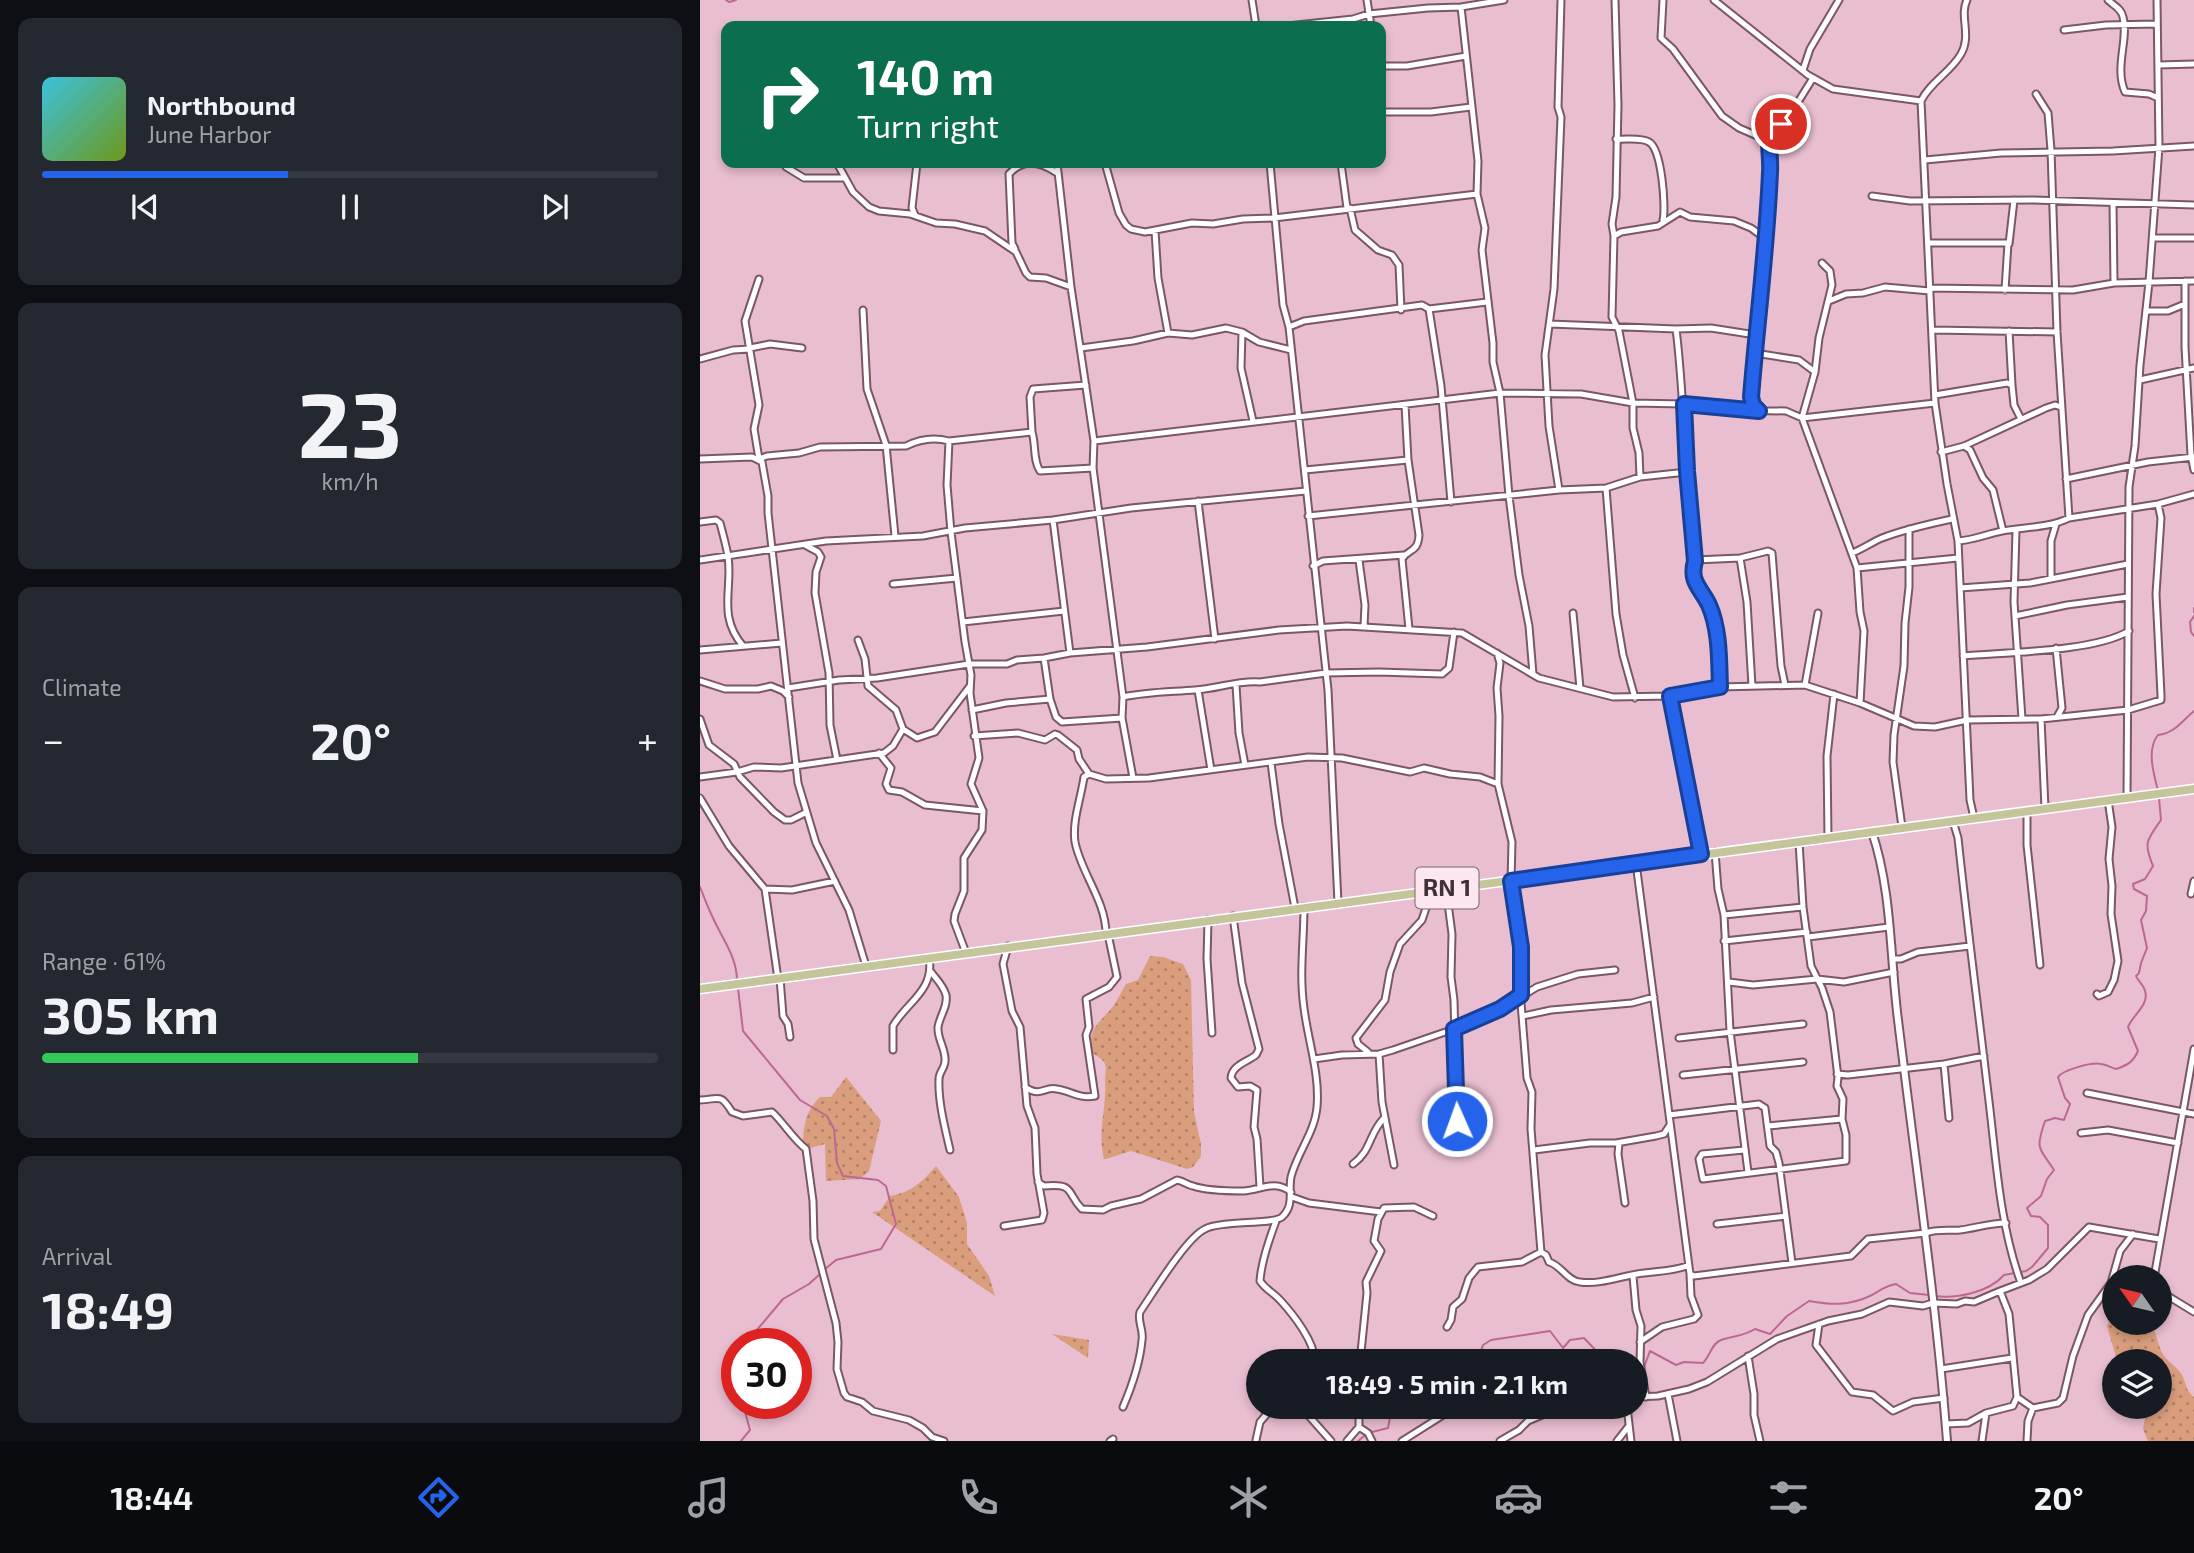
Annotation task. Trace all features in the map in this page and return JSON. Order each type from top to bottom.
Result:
[{"type":"main road","name":"RN 1","points":[[700,989],[2194,789]]},
{"type":"street","points":[[1252,0],[1255,21]]},
{"type":"street","points":[[1367,0],[1370,21]]},
{"type":"street","points":[[1334,21],[1369,14],[1461,7],[1504,0]]},
{"type":"street","points":[[1559,490],[1546,393],[1545,355],[1550,324],[1561,117],[1558,107],[1561,0]]},
{"type":"street","points":[[1615,0],[1618,106],[1611,308],[1633,402],[1633,428],[1640,460],[1640,477]]},
{"type":"street","points":[[1663,0],[1661,38],[1673,49],[1722,116],[1739,128],[1769,141]]},
{"type":"street","points":[[1714,0],[1813,78],[1841,91],[1921,101]]},
{"type":"street","points":[[1803,70],[1810,49],[1839,0]]},
{"type":"street","points":[[1967,0],[1964,4],[1967,33],[1962,54],[1927,90],[1921,101],[1935,403],[1952,519],[1958,541],[1970,800],[1975,818]]},
{"type":"street","points":[[2108,0],[2124,17],[2120,62],[2125,92],[2149,94],[2158,99]]},
{"type":"street","points":[[2127,799],[2129,508],[2156,204],[2159,147],[2157,0]]},
{"type":"street","points":[[1461,7],[1478,161],[1477,194],[1485,228],[1482,250],[1493,362],[1500,393],[1509,496],[1519,575],[1529,626],[1533,674]]},
{"type":"street","points":[[2064,30],[2123,24],[2157,24]]},
{"type":"street","points":[[1386,66],[1407,66],[1466,56]]},
{"type":"street","points":[[2158,65],[2194,64]]},
{"type":"street","points":[[1759,411],[1753,405],[1751,397],[1766,239],[1772,153],[1770,132],[1788,118],[1813,78]]},
{"type":"street","points":[[2036,93],[2048,113],[2051,150],[2055,289],[2068,518]]},
{"type":"street","points":[[1386,112],[1431,112],[1471,107]]},
{"type":"street","points":[[1616,139],[1643,140],[1650,142],[1657,150],[1664,187],[1662,205],[1665,214],[1662,222]]},
{"type":"street","points":[[1925,160],[2051,150],[2113,151],[2194,146]]},
{"type":"street","points":[[788,168],[804,178],[844,178]]},
{"type":"street","points":[[839,168],[852,192],[869,207],[985,231],[1016,252]]},
{"type":"street","points":[[915,215],[912,208],[916,168]]},
{"type":"street","points":[[1017,168],[1009,174],[1012,243],[1016,252],[1030,277],[1046,278],[1071,287]]},
{"type":"street","points":[[1049,168],[1057,173]]},
{"type":"street","points":[[1056,168],[1094,441],[1093,468],[1123,696],[1122,718],[1133,778]]},
{"type":"street","points":[[1106,168],[1119,213],[1126,225],[1138,231],[1156,231],[1192,223],[1213,224],[1415,203],[1453,195],[1477,194]]},
{"type":"street","points":[[1270,168],[1283,305],[1289,327],[1306,470],[1313,566],[1322,626],[1338,903]]},
{"type":"street","points":[[1342,168],[1348,208],[1356,230],[1378,250],[1392,255],[1399,265],[1402,281],[1401,310]]},
{"type":"street","points":[[1872,195],[1895,200],[1926,201],[2054,200],[2194,205]]},
{"type":"street","points":[[2005,290],[2014,200]]},
{"type":"street","points":[[2113,203],[2114,283]]},
{"type":"street","points":[[1614,236],[1622,232],[1658,226],[1680,212],[1690,217],[1734,221],[1751,228],[1766,239]]},
{"type":"street","points":[[1156,231],[1158,278],[1168,334]]},
{"type":"street","points":[[2153,238],[2194,238]]},
{"type":"street","points":[[1929,243],[2009,244]]},
{"type":"street","points":[[1822,264],[1832,277],[1829,301],[1819,338],[1815,372],[1802,418],[1857,568],[1864,631],[1860,703]]},
{"type":"street","points":[[759,279],[745,321],[759,405],[754,429],[766,481],[795,764],[816,843],[849,910],[866,966]]},
{"type":"street","points":[[2185,281],[2187,369],[2194,470]]},
{"type":"street","points":[[1829,301],[1846,293],[1863,293],[1885,287],[1930,290],[2073,290],[2114,283],[2194,281]]},
{"type":"street","points":[[1289,327],[1304,321],[1401,310],[1422,305],[1429,309],[1487,302]]},
{"type":"street","points":[[2146,312],[2168,310],[2185,304]]},
{"type":"street","points":[[1429,309],[1443,400],[1451,502]]},
{"type":"street","points":[[863,310],[867,389],[886,445],[895,536]]},
{"type":"street","points":[[1550,324],[1711,328],[1756,335]]},
{"type":"street","points":[[1082,348],[1168,334],[1192,335],[1226,328],[1242,332],[1259,342],[1291,350]]},
{"type":"street","points":[[1676,329],[1684,404],[1694,579],[1713,616],[1720,687]]},
{"type":"street","points":[[1933,330],[2057,332]]},
{"type":"street","points":[[2010,331],[2014,405],[2021,419]]},
{"type":"street","points":[[1242,332],[1241,368],[1253,421]]},
{"type":"street","points":[[700,359],[770,344],[802,348]]},
{"type":"street","points":[[1755,354],[1799,360],[1815,372]]},
{"type":"street","points":[[2140,380],[2194,368]]},
{"type":"street","points":[[1935,395],[2012,384]]},
{"type":"street","points":[[1086,385],[1033,389],[1030,397],[1032,432],[1040,471],[1093,468]]},
{"type":"street","points":[[1094,441],[1500,393],[1581,394],[1633,402],[1786,411],[1802,418],[1935,403]]},
{"type":"street","points":[[1313,566],[1323,561],[1404,555],[1415,549],[1418,543],[1414,512],[1416,505],[1408,460],[1405,405]]},
{"type":"street","points":[[1941,452],[1964,446],[2046,408],[2055,405],[2061,407]]},
{"type":"street","points":[[700,459],[759,459],[820,447],[906,446],[936,437],[949,441],[1032,432]]},
{"type":"street","points":[[949,441],[947,485],[951,532],[969,664],[974,736],[979,758],[971,784],[983,811],[982,830],[964,858],[964,891],[954,914],[966,953]]},
{"type":"street","points":[[1964,446],[1970,450],[1983,478],[1993,491],[2003,531]]},
{"type":"street","points":[[2066,479],[2192,456]]},
{"type":"street","points":[[1306,470],[1408,460]]},
{"type":"street","points":[[1308,516],[1559,490],[1606,488],[1640,477],[1687,471]]},
{"type":"street","points":[[1606,488],[1616,614],[1623,655],[1636,698]]},
{"type":"street","points":[[700,560],[805,544],[923,536],[965,528],[1306,491]]},
{"type":"street","points":[[1958,541],[1973,540],[2003,531],[2056,524],[2068,518],[2158,504],[2194,494]]},
{"type":"street","points":[[1198,501],[1215,639]]},
{"type":"street","points":[[788,688],[969,664],[1007,664],[1017,660],[1044,659],[1115,648],[1322,626],[1364,626],[1462,633],[1533,674],[1552,682],[1613,697],[1670,696],[1720,687],[1805,685],[1860,703],[1914,726],[1936,727],[1967,720],[2041,719],[2128,710],[2161,700],[2156,594],[2161,518],[2158,504]]},
{"type":"street","points":[[1852,553],[1867,548],[1878,539],[1952,519]]},
{"type":"street","points":[[700,522],[716,520],[720,523],[728,555],[727,611],[731,628],[743,646]]},
{"type":"street","points":[[1053,520],[1070,653]]},
{"type":"street","points":[[2050,578],[2051,541],[2056,524]]},
{"type":"street","points":[[1902,827],[1893,762],[1904,666],[1910,561],[1909,529]]},
{"type":"street","points":[[2015,530],[2016,651],[2022,719]]},
{"type":"street","points":[[805,544],[821,557],[816,572],[815,593],[836,760]]},
{"type":"street","points":[[1695,561],[1740,558],[1768,551],[1774,558],[1781,666],[1785,685]]},
{"type":"street","points":[[1404,555],[1402,559],[1409,629]]},
{"type":"street","points":[[1740,558],[1744,574],[1752,686]]},
{"type":"street","points":[[1857,568],[1958,558]]},
{"type":"street","points":[[1359,560],[1365,605],[1364,626]]},
{"type":"street","points":[[1960,588],[2014,585],[2128,564]]},
{"type":"street","points":[[893,584],[957,578]]},
{"type":"street","points":[[2015,616],[2067,605],[2128,597]]},
{"type":"street","points":[[963,622],[1064,611]]},
{"type":"street","points":[[1573,613],[1580,688]]},
{"type":"street","points":[[1805,685],[1818,613]]},
{"type":"street","points":[[1963,656],[2056,648],[2116,638],[2129,631]]},
{"type":"street","points":[[1123,696],[1198,690],[1218,685],[1326,673],[1442,674],[1449,668],[1454,632]]},
{"type":"street","points":[[858,640],[865,659],[868,686],[896,710],[903,729],[917,738],[933,733],[971,685]]},
{"type":"street","points":[[700,650],[782,643]]},
{"type":"street","points":[[2056,648],[2062,708],[2057,717]]},
{"type":"street","points":[[1497,653],[1500,663],[1497,688],[1498,784],[1511,842],[1511,881],[1521,947],[1521,995],[1527,1078],[1532,1092],[1531,1129],[1541,1252]]},
{"type":"street","points":[[1044,659],[1050,699],[1056,716],[1062,722],[1122,718]]},
{"type":"street","points":[[700,681],[725,689],[758,689],[771,686],[789,697]]},
{"type":"street","points":[[1237,685],[1239,733],[1245,765]]},
{"type":"street","points":[[1198,690],[1211,770]]},
{"type":"street","points":[[1828,838],[1827,757],[1835,694]]},
{"type":"street","points":[[1670,696],[1701,854]]},
{"type":"street","points":[[972,710],[1006,703],[1050,699]]},
{"type":"street","points":[[700,719],[709,745],[723,758],[731,761],[737,772],[763,801],[785,820],[806,813]]},
{"type":"street","points":[[2041,719],[2045,808]]},
{"type":"street","points":[[700,777],[754,767],[781,768],[880,753],[889,750],[903,729]]},
{"type":"street","points":[[974,736],[1018,733],[1045,740],[1055,734],[1077,750],[1079,759],[1089,774],[1106,779],[1271,764],[1308,757],[1342,758],[1410,772],[1424,768],[1479,777],[1498,784]]},
{"type":"street","points":[[880,753],[891,768],[886,784],[889,790],[902,792],[925,805],[983,811]]},
{"type":"street","points":[[1271,764],[1279,824],[1299,908],[1302,987],[1314,1059],[1317,1111],[1290,1179],[1291,1194],[1285,1214],[1276,1221],[1266,1250],[1260,1281],[1265,1289],[1282,1301],[1313,1349]]},
{"type":"street","points":[[1026,1087],[1039,1093],[1058,1089],[1070,1095],[1095,1096],[1086,1035],[1086,999],[1109,987],[1117,978],[1102,910],[1074,835],[1084,777],[1089,774]]},
{"type":"street","points":[[700,798],[729,846],[765,889],[783,1016],[788,1024],[790,1037]]},
{"type":"street","points":[[2096,994],[2099,996],[2108,992],[2118,961],[2111,914],[2109,859],[2112,827],[2108,800]]},
{"type":"street","points":[[2027,811],[2027,845],[2040,965]]},
{"type":"street","points":[[1953,821],[1958,838],[1999,1184],[2012,1259],[2021,1283]]},
{"type":"street","points":[[1872,832],[1880,855],[1889,927],[1898,1021],[1926,1233],[1947,1441]]},
{"type":"street","points":[[1744,1150],[1702,1154],[1699,1159],[1703,1179],[1846,1161],[1843,1099],[1837,1086],[1830,1012],[1811,966],[1803,907],[1800,842]]},
{"type":"street","points":[[1715,852],[1724,915],[1730,1031],[1748,1172]]},
{"type":"street","points":[[1636,863],[1691,1296],[1698,1315],[1694,1319],[1662,1327],[1640,1342]]},
{"type":"street","points":[[765,889],[792,890],[835,881]]},
{"type":"street","points":[[2191,894],[2194,881]]},
{"type":"street","points":[[1437,1128],[1451,1127],[1457,1121],[1450,964],[1452,934],[1446,888]]},
{"type":"street","points":[[1369,1053],[1358,1044],[1356,1038],[1385,1000],[1390,972],[1400,944],[1422,920],[1432,890]]},
{"type":"street","points":[[1724,915],[1803,907]]},
{"type":"street","points":[[1233,916],[1242,983],[1259,1049],[1256,1055],[1231,1072],[1231,1078],[1238,1087],[1250,1086],[1257,1090],[1254,1127],[1260,1187]]},
{"type":"street","points":[[1208,920],[1207,959],[1212,1033]]},
{"type":"street","points":[[1724,941],[1889,927]]},
{"type":"street","points":[[1004,1226],[1030,1223],[1044,1217],[1038,1182],[1035,1128],[1027,1106],[1020,1027],[1012,1011],[1003,964],[1008,946]]},
{"type":"street","points":[[1893,960],[1918,952],[1970,946]]},
{"type":"street","points":[[929,958],[931,972],[946,994],[946,1007],[938,1027],[945,1057],[945,1067],[939,1076],[939,1090],[950,1150]]},
{"type":"street","points":[[1314,1059],[1379,1054],[1454,1029],[1500,1009],[1537,986],[1578,974],[1615,970]]},
{"type":"street","points":[[893,1050],[893,1026],[919,995],[931,972]]},
{"type":"street","points":[[1729,982],[1753,985],[1816,979],[1844,982],[1894,972]]},
{"type":"street","points":[[1523,1016],[1551,1010],[1632,1003],[1654,997]]},
{"type":"street","points":[[1679,1038],[1803,1024]]},
{"type":"street","points":[[2156,1265],[2191,1081],[2194,1049]]},
{"type":"street","points":[[1379,1054],[1384,1118],[1394,1165]]},
{"type":"street","points":[[1837,1074],[1944,1064],[1984,1056]]},
{"type":"street","points":[[1683,1075],[1803,1062]]},
{"type":"street","points":[[1944,1064],[1949,1118]]},
{"type":"street","points":[[2087,1093],[2194,1114]]},
{"type":"street","points":[[700,1100],[722,1098],[732,1112],[743,1116],[772,1112],[806,1149],[813,1201],[814,1239],[836,1323],[837,1369],[844,1393],[848,1398],[862,1402],[873,1411],[909,1420],[932,1437],[944,1441]]},
{"type":"street","points":[[1669,1115],[1763,1105],[1767,1115],[1770,1146],[1778,1157],[1792,1263]]},
{"type":"street","points":[[1353,1164],[1365,1156],[1371,1135],[1384,1118]]},
{"type":"street","points":[[1768,1126],[1842,1119]]},
{"type":"street","points":[[1534,1150],[1590,1143],[1619,1143],[1664,1134],[1670,1125]]},
{"type":"street","points":[[2081,1133],[2108,1130],[2178,1143]]},
{"type":"street","points":[[1619,1143],[1625,1203]]},
{"type":"street","points":[[1038,1182],[1044,1186],[1055,1185],[1070,1189],[1082,1209],[1104,1210],[1141,1199],[1177,1180],[1192,1186],[1245,1191],[1281,1185],[1291,1194],[1309,1203],[1381,1212]]},
{"type":"street","points":[[1361,1349],[1366,1282],[1381,1251],[1374,1241],[1381,1212],[1384,1208],[1414,1207],[1433,1216]]},
{"type":"street","points":[[1717,1224],[1786,1216]]},
{"type":"street","points":[[1123,1407],[1133,1384],[1142,1343],[1143,1335],[1138,1319],[1140,1312],[1187,1245],[1205,1228],[1250,1221],[1276,1221]]},
{"type":"street","points":[[1690,1274],[1694,1276],[1851,1256],[1868,1240],[1932,1230],[1958,1230],[2006,1223]]},
{"type":"street","points":[[1648,1397],[1668,1394],[1707,1382],[1777,1339],[1819,1324],[1862,1314],[1889,1302],[1911,1306],[1932,1302],[1974,1302],[2047,1269],[2089,1227],[2159,1239]]},
{"type":"street","points":[[2017,1397],[2033,1408],[2058,1403],[2063,1398],[2073,1356],[2088,1315],[2111,1283],[2120,1251],[2133,1234]]},
{"type":"street","points":[[1541,1252],[1549,1262],[1578,1282],[1663,1272],[1687,1266]]},
{"type":"street","points":[[1447,1327],[1454,1307],[1462,1299],[1469,1278],[1478,1267],[1522,1262],[1541,1252]]},
{"type":"street","points":[[1633,1276],[1636,1310],[1641,1325],[1640,1349]]},
{"type":"street","points":[[1946,1424],[1968,1423],[1986,1413],[2013,1405],[2017,1397],[2008,1307],[2000,1291]]},
{"type":"street","points":[[2172,1298],[2194,1311]]},
{"type":"street","points":[[1819,1324],[1816,1345],[1852,1392],[1873,1395],[1893,1411],[1913,1402],[1944,1398]]},
{"type":"street","points":[[1748,1356],[1754,1394],[1754,1415],[1760,1441]]},
{"type":"street","points":[[1941,1369],[2012,1358]]},
{"type":"street","points":[[1668,1394],[1677,1441]]},
{"type":"street","points":[[2027,1441],[2028,1421],[2033,1408]]},
{"type":"street","points":[[1982,1441],[1986,1413]]},
{"type":"street","points":[[1255,1440],[1263,1419]]},
{"type":"street","points":[[1312,1419],[1331,1441]]},
{"type":"street","points":[[1347,1441],[1359,1427],[1359,1419]]},
{"type":"street","points":[[1402,1441],[1437,1419]]},
{"type":"street","points":[[1500,1441],[1533,1419]]},
{"type":"street","points":[[1628,1419],[1631,1441]]},
{"type":"street","points":[[1359,1427],[1368,1433],[1372,1441]]},
{"type":"street","points":[[1618,1441],[1628,1427]]},
{"type":"shaded area","points":[[1150,956],[1183,964],[1191,980],[1194,1112],[1201,1156],[1193,1167],[1187,1169],[1131,1151],[1104,1159],[1102,1149],[1106,1068],[1103,1061],[1092,1053],[1091,1038],[1126,984],[1138,980]]},
{"type":"shaded area","points":[[846,1077],[881,1121],[869,1171],[860,1179],[826,1181],[825,1144],[803,1150],[804,1128],[815,1103],[820,1097],[831,1097]]},
{"type":"shaded area","points":[[936,1166],[959,1197],[967,1223],[967,1244],[989,1276],[995,1296],[872,1212],[880,1211],[890,1196],[916,1186]]},
{"type":"shaded area","points":[[1052,1334],[1089,1340],[1088,1358]]},
{"type":"shaded area","points":[[2110,1335],[2156,1335],[2160,1349],[2114,1349]]},
{"type":"shaded area","points":[[2172,1364],[2182,1374],[2194,1397],[2194,1441],[2148,1441],[2143,1429],[2145,1419],[2172,1419]]},
{"type":"waterway","points":[[726,0],[736,0]]},
{"type":"waterway","points":[[2194,616],[2190,622],[2194,636]]},
{"type":"waterway","points":[[2158,791],[2152,762],[2154,741],[2158,735],[2174,729],[2194,711]]},
{"type":"waterway","points":[[1935,1296],[1972,1293],[1990,1286],[2004,1275],[2026,1271],[2048,1248],[2048,1225],[2040,1217],[2031,1216],[2027,1208],[2041,1196],[2047,1179],[2054,1170],[2039,1143],[2045,1121],[2055,1118],[2064,1120],[2070,1104],[2065,1098],[2058,1077],[2071,1069],[2091,1064],[2103,1064],[2116,1069],[2130,1063],[2138,1051],[2128,1027],[2146,996],[2136,976],[2147,948],[2141,920],[2146,911],[2147,896],[2134,889],[2133,884],[2145,879],[2153,866],[2147,846],[2161,820],[2159,798]]},
{"type":"waterway","points":[[700,887],[732,956],[737,981]]},
{"type":"waterway","points":[[738,988],[743,1031],[800,1100],[827,1116],[834,1129],[837,1163],[843,1176],[878,1180],[886,1186],[896,1224],[881,1249],[836,1260],[824,1270]]},
{"type":"waterway","points":[[759,1328],[783,1299],[809,1284],[820,1274]]},
{"type":"waterway","points":[[1648,1356],[1650,1351],[1676,1365],[1684,1362],[1703,1363],[1718,1342],[1755,1329],[1770,1334],[1787,1316],[1809,1301],[1847,1303],[1896,1284],[1910,1293],[1929,1295]]},
{"type":"waterway","points":[[1482,1349],[1491,1340],[1550,1331],[1563,1348],[1570,1340],[1584,1338],[1594,1349]]},
{"type":"waterway","points":[[741,1441],[750,1430],[747,1419]]},
{"type":"waterway","points":[[1358,1441],[1368,1433],[1388,1428],[1390,1419]]},
{"type":"route","points":[[1457,1121],[1454,1029],[1500,1009],[1521,995],[1521,947],[1511,881],[1701,854],[1670,696],[1691,690],[1720,687],[1713,616],[1694,579],[1684,404],[1759,411],[1753,405],[1751,397],[1769,214],[1772,153],[1769,136],[1770,132],[1781,124]]}]
